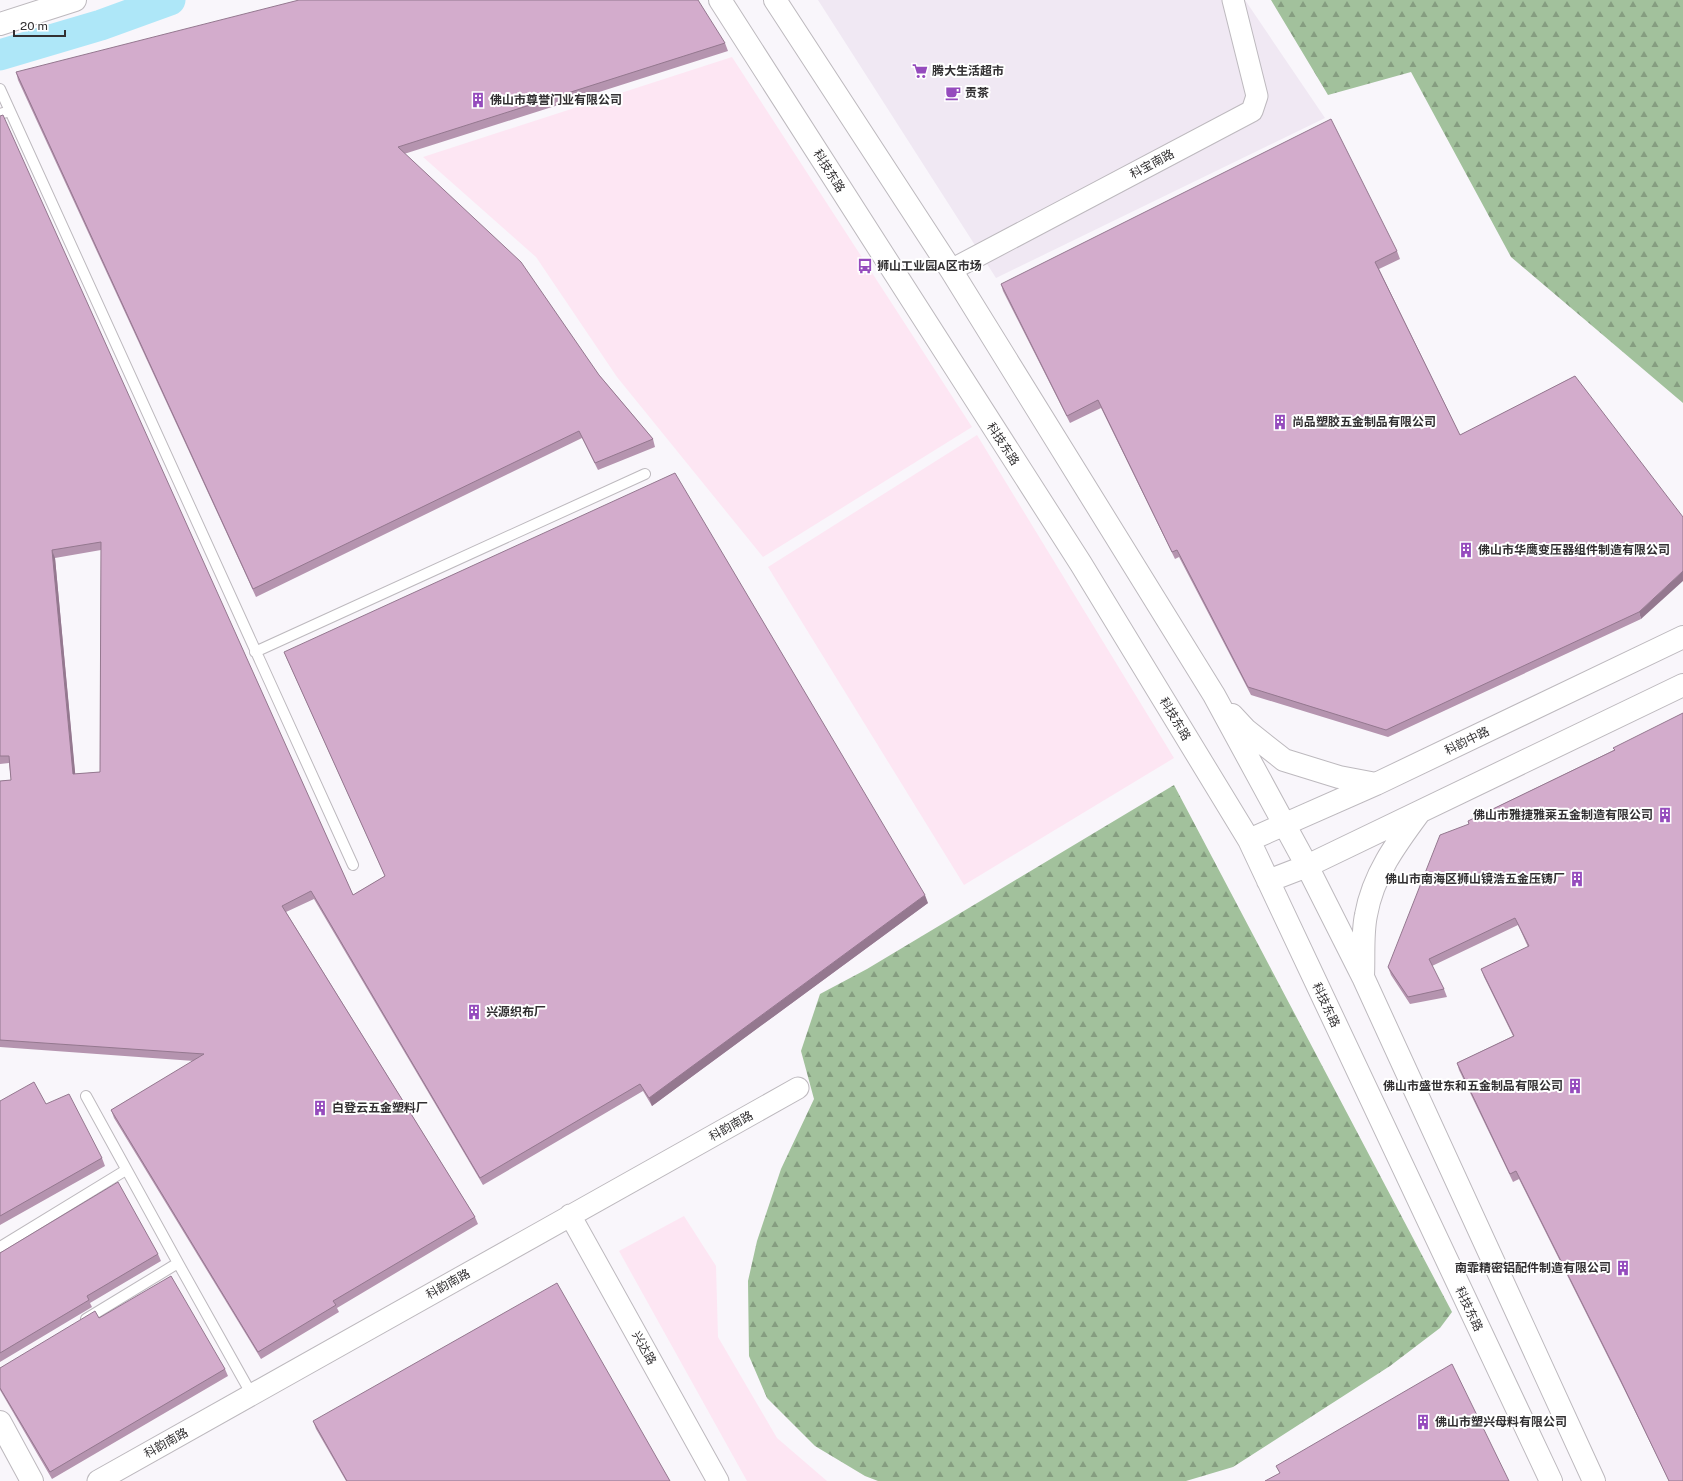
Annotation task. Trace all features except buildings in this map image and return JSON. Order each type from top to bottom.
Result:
[{"type":"main road","points":[[0,24],[76,0]]},
{"type":"main road","name":"科技东路","points":[[720,0],[1081,564],[1249,840],[1551,1481]]},
{"type":"main road","points":[[776,0],[951,270],[1214,695],[1307,866],[1363,977],[1594,1481]]},
{"type":"main road","name":"科韵中路","points":[[1249,840],[1376,784],[1683,637]]},
{"type":"main road","points":[[1268,881],[1307,866],[1683,685]]},
{"type":"main road","points":[[1214,695],[1246,730],[1284,760],[1338,777],[1376,784]]},
{"type":"main road","points":[[1363,977],[1366,915],[1375,882],[1395,845],[1421,810]]},
{"type":"main road","points":[[0,1422],[32,1481]]},
{"type":"street","name":"科宝南路","points":[[951,270],[1252,111],[1257,96],[1233,0]]},
{"type":"street","name":"科韵南路","points":[[98,1481],[798,1088]]},
{"type":"street","name":"兴达路","points":[[570,1215],[718,1481]]},
{"type":"lane","points":[[0,88],[353,865]]},
{"type":"lane","points":[[0,114],[10,111]]},
{"type":"lane","points":[[255,652],[645,474]]},
{"type":"lane","points":[[86,1096],[252,1394]]},
{"type":"lane","points":[[0,1247],[126,1170]]},
{"type":"lane","points":[[79,1323],[178,1263]]},
{"type":"shaded area","points":[[818,0],[1245,0],[1325,118],[996,278]]},
{"type":"shaded area","points":[[732,57],[972,427],[763,557],[617,377],[536,257],[423,157]]},
{"type":"shaded area","points":[[977,435],[1174,758],[964,885],[768,567]]},
{"type":"shaded area","points":[[684,1216],[716,1266],[718,1337],[777,1438],[827,1481],[747,1481],[619,1251]]},
{"type":"green space","points":[[1271,0],[1683,0],[1683,403],[1511,257],[1411,72],[1328,95]]},
{"type":"green space","points":[[1174,785],[1452,1312],[1440,1328],[1390,1366],[1233,1467],[1186,1481],[878,1481],[865,1476],[815,1446],[767,1398],[749,1356],[748,1281],[757,1241],[781,1169],[814,1099],[801,1051],[820,994],[867,969]]},
{"type":"waterway","points":[[0,55],[101,25],[170,0]]},
{"type":"place","name":"腾大生活超市","points":[[920,71]]},
{"type":"place","name":"贡茶","points":[[953,93]]},
{"type":"place","name":"佛山市尊誉门业有限公司","points":[[478,100]]},
{"type":"place","name":"狮山工业园A区市场","points":[[865,266]]},
{"type":"place","name":"尚品塑胶五金制品有限公司","points":[[1280,422]]},
{"type":"place","name":"佛山市华鹰变压器组件制造有限公司","points":[[1466,550]]},
{"type":"place","name":"佛山市雅捷雅莱五金制造有限公司","points":[[1665,815]]},
{"type":"place","name":"佛山市南海区狮山镜浩五金压铸厂","points":[[1577,879]]},
{"type":"place","name":"兴源织布厂","points":[[474,1012]]},
{"type":"place","name":"佛山市盛世东和五金制品有限公司","points":[[1575,1086]]},
{"type":"place","name":"白登云五金塑料厂","points":[[320,1108]]},
{"type":"place","name":"南霏精密铝配件制造有限公司","points":[[1623,1268]]},
{"type":"place","name":"佛山市塑兴母料有限公司","points":[[1423,1422]]}]
